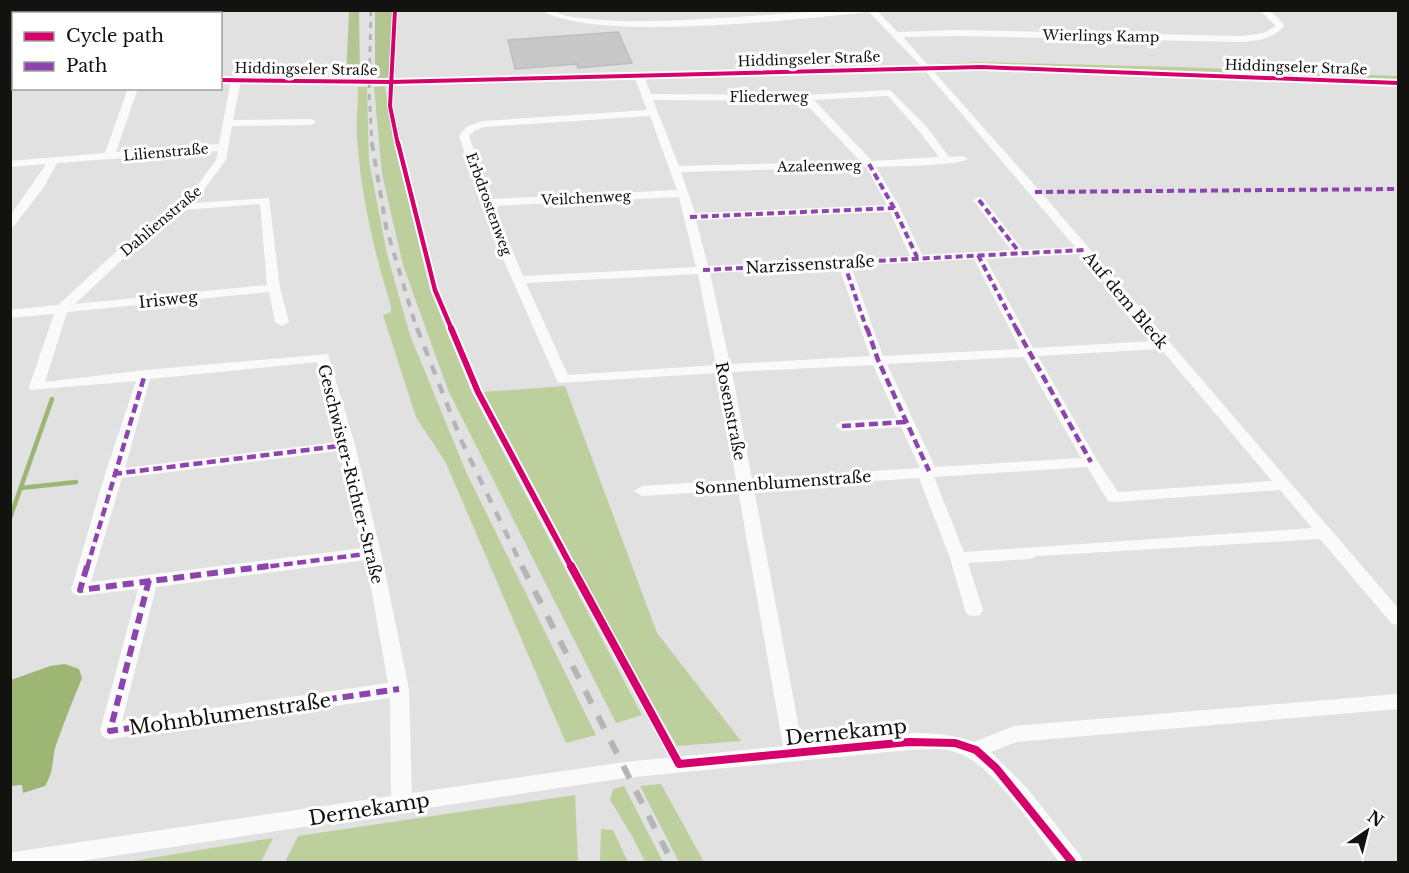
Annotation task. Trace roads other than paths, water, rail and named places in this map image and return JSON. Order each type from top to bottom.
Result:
[{"type":"street","points":[[545,10],[554,17],[570,21],[609,23],[695,22],[869,10]]},
{"type":"street","name":"Auf dem Bleck","points":[[869,10],[926,68],[1398,619]]},
{"type":"street","name":"Wierlings Kamp","points":[[896,35],[957,33],[1241,39],[1262,37],[1274,32],[1280,26],[1263,10]]},
{"type":"street","name":"Hiddingseler Straße","points":[[222,80],[391,82],[1004,68],[1398,83]]},
{"type":"street","name":"Rosenstraße","points":[[639,76],[684,193],[703,270],[724,369],[794,754]]},
{"type":"street","name":"Dahlienstraße","points":[[62,309],[114,260],[182,207],[208,181],[221,160],[236,80]]},
{"type":"street","name":"Lilienstraße","points":[[109,157],[132,90]]},
{"type":"street","name":"Fliederweg","points":[[647,97],[806,98],[890,93],[947,161]]},
{"type":"street","points":[[806,98],[869,164],[894,208],[916,257]]},
{"type":"street","name":"Erbdrostenweg","points":[[653,113],[482,124],[470,129],[464,136],[498,234],[563,380],[724,369]]},
{"type":"street","points":[[228,123],[311,122]]},
{"type":"street","name":"Lilienstraße","points":[[10,164],[224,147]]},
{"type":"street","name":"Azaleenweg","points":[[675,169],[963,159]]},
{"type":"street","points":[[10,224],[16,212],[53,162]]},
{"type":"street","name":"Veilchenweg","points":[[488,203],[684,193]]},
{"type":"street","points":[[182,207],[265,200],[274,288],[282,322]]},
{"type":"street","points":[[979,200],[1019,252]]},
{"type":"street","points":[[690,217],[894,208]]},
{"type":"street","name":"Narzissenstraße","points":[[703,270],[916,257],[1084,250]]},
{"type":"street","points":[[978,255],[1028,351],[1091,462],[1114,497],[1222,492],[1282,485]]},
{"type":"street","points":[[844,263],[878,360],[927,472],[974,610]]},
{"type":"street","points":[[517,280],[703,270]]},
{"type":"street","name":"Irisweg","points":[[62,309],[274,288]]},
{"type":"street","points":[[10,314],[62,309]]},
{"type":"street","name":"Geschwister-Richter-Straße","points":[[62,309],[36,387],[322,357],[347,445],[372,553],[399,689],[402,804]]},
{"type":"street","points":[[724,369],[1164,345]]},
{"type":"street","points":[[145,374],[113,474],[80,590],[372,553]]},
{"type":"street","points":[[842,426],[905,422]]},
{"type":"street","points":[[113,474],[347,445]]},
{"type":"street","name":"Sonnenblumenstraße","points":[[642,491],[1091,462]]},
{"type":"street","points":[[958,558],[1325,533]]},
{"type":"street","name":"Mohnblumenstraße","points":[[149,580],[110,731],[399,689]]},
{"type":"street","points":[[976,750],[1014,734],[1398,702]]},
{"type":"street","name":"Dernekamp","points":[[13,862],[625,770],[909,741],[955,743],[976,750],[996,768],[1072,862]]},
{"type":"waterway","points":[[10,518],[52,399]]},
{"type":"waterway","points":[[21,488],[76,482]]},
{"type":"railway","points":[[371,10],[369,91],[372,145]]},
{"type":"railway","points":[[372,143],[386,227],[417,330]]},
{"type":"railway","points":[[417,328],[462,442],[523,567]]},
{"type":"railway","points":[[523,567],[672,862]]}]
